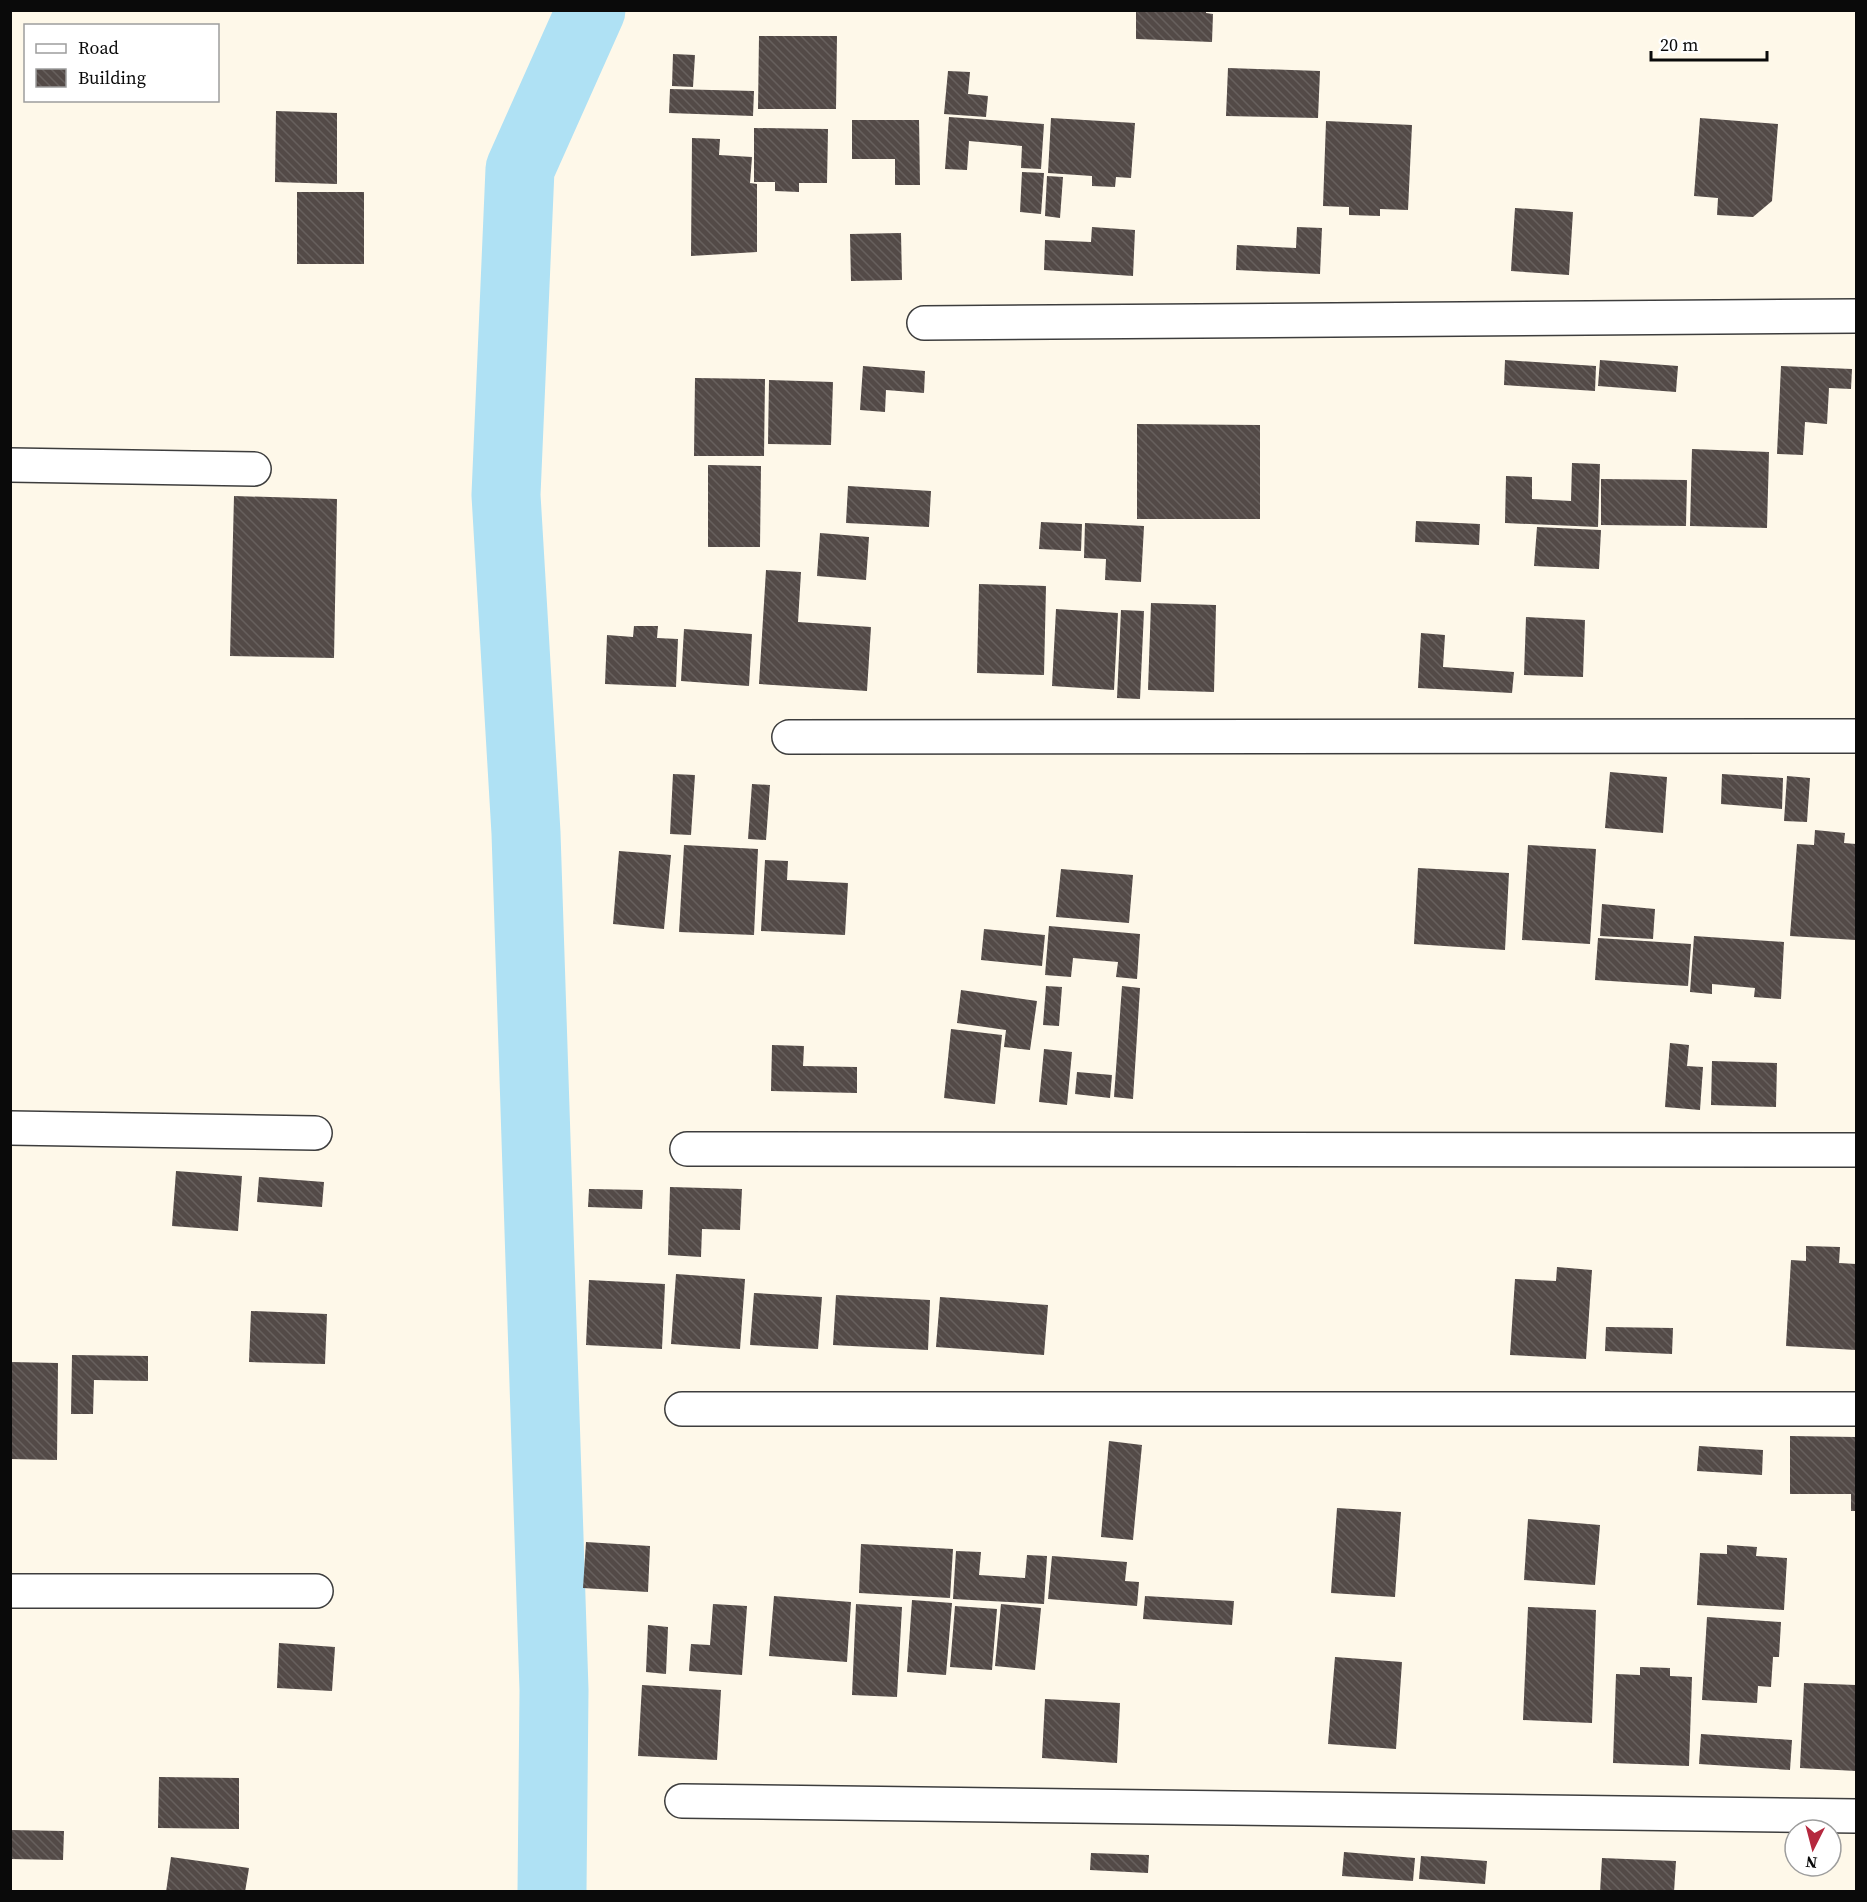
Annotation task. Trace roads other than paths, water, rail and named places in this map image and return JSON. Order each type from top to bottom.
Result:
[{"type":"street","points":[[924,323],[1857,316]]},
{"type":"street","points":[[10,465],[254,470]]},
{"type":"street","points":[[789,737],[1857,736]]},
{"type":"street","points":[[10,1128],[315,1133]]},
{"type":"street","points":[[687,1149],[1857,1150]]},
{"type":"street","points":[[682,1409],[1857,1409]]},
{"type":"street","points":[[10,1591],[316,1591]]},
{"type":"street","points":[[682,1801],[1857,1816]]},
{"type":"waterway","points":[[552,1892],[554,1690],[526,833],[506,495],[520,169],[591,10]]}]
